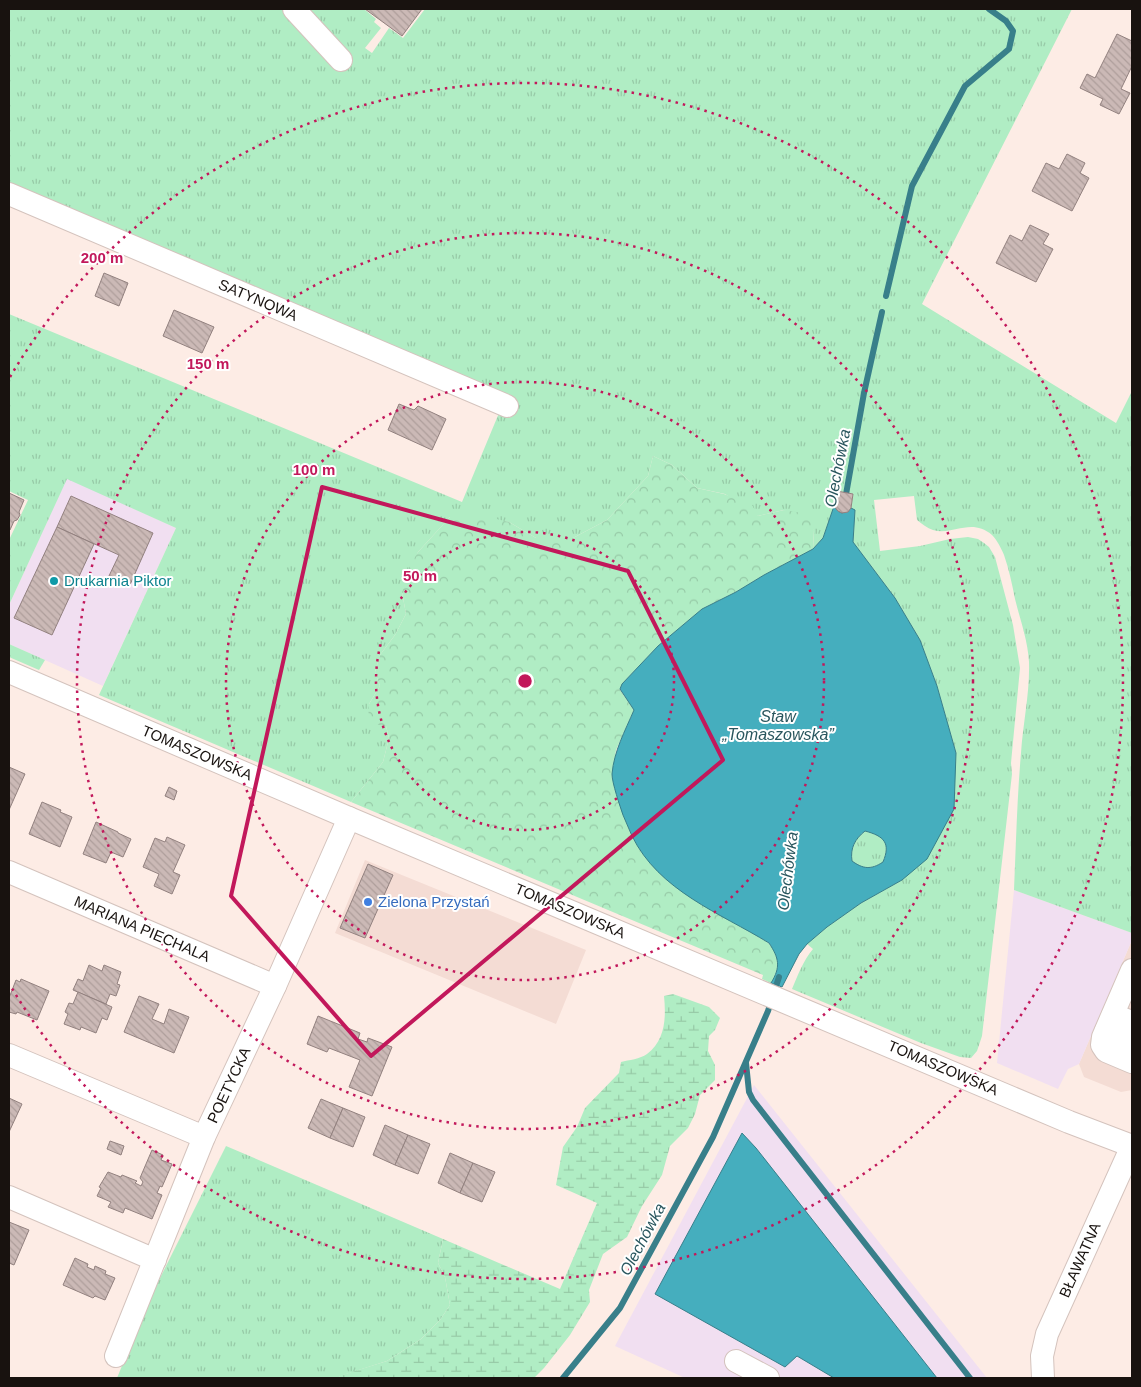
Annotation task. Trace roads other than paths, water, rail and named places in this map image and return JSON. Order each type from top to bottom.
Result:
[{"type":"street","points":[[294,9],[341,60]]},
{"type":"street","name":"SATYNOWA","points":[[9,194],[507,406]]},
{"type":"street","name":"TOMASZOWSKA","points":[[9,672],[349,818],[1069,1122],[1132,1146]]},
{"type":"street","name":"POETYCKA","points":[[116,1356],[204,1137],[275,986],[349,818]]},
{"type":"street","name":"MARIANA PIECHALA","points":[[9,872],[275,986]]},
{"type":"street","points":[[1129,984],[1117,1022],[1102,1045],[1106,1051],[1132,1062]]},
{"type":"street","points":[[1117,1022],[1132,1040]]},
{"type":"street","points":[[9,1055],[204,1137]]},
{"type":"street","name":"BŁAWATNA","points":[[1042,1378],[1042,1356],[1047,1334],[1132,1146]]},
{"type":"street","points":[[9,1197],[155,1260]]},
{"type":"street","points":[[736,1361],[768,1378]]},
{"type":"water","name":"Staw „Tomaszowska”","points":[[834,506],[842,513],[851,508],[855,510],[853,542],[895,598],[920,640],[937,686],[956,753],[954,809],[927,859],[902,880],[861,903],[807,944],[799,954],[782,987],[771,983],[778,963],[769,943],[692,899],[658,872],[644,855],[632,836],[623,815],[612,774],[617,749],[634,710],[620,689],[622,684],[658,646],[702,609],[813,549],[823,538]],"holes":[[[865,831],[877,835],[886,845],[883,862],[867,868],[852,861],[853,848],[856,841]]]},
{"type":"water","points":[[742,1133],[756,1148],[937,1378],[834,1378],[797,1356],[785,1367],[655,1294]]},
{"type":"waterway","name":"Olechówka","points":[[886,296],[912,186],[965,86],[1009,49],[1013,31],[1006,21],[989,9]]},
{"type":"waterway","name":"Olechówka","points":[[845,500],[864,393],[882,312]]},
{"type":"waterway","name":"Olechówka","points":[[563,1378],[620,1308],[713,1137],[768,1011],[779,977]]},
{"type":"waterway","points":[[746,1063],[749,1092],[753,1100],[970,1378]]},
{"type":"place","name":"Drukarnia Piktor","points":[[54,581]]},
{"type":"place","name":"Zielona Przystań","points":[[368,902]]}]
